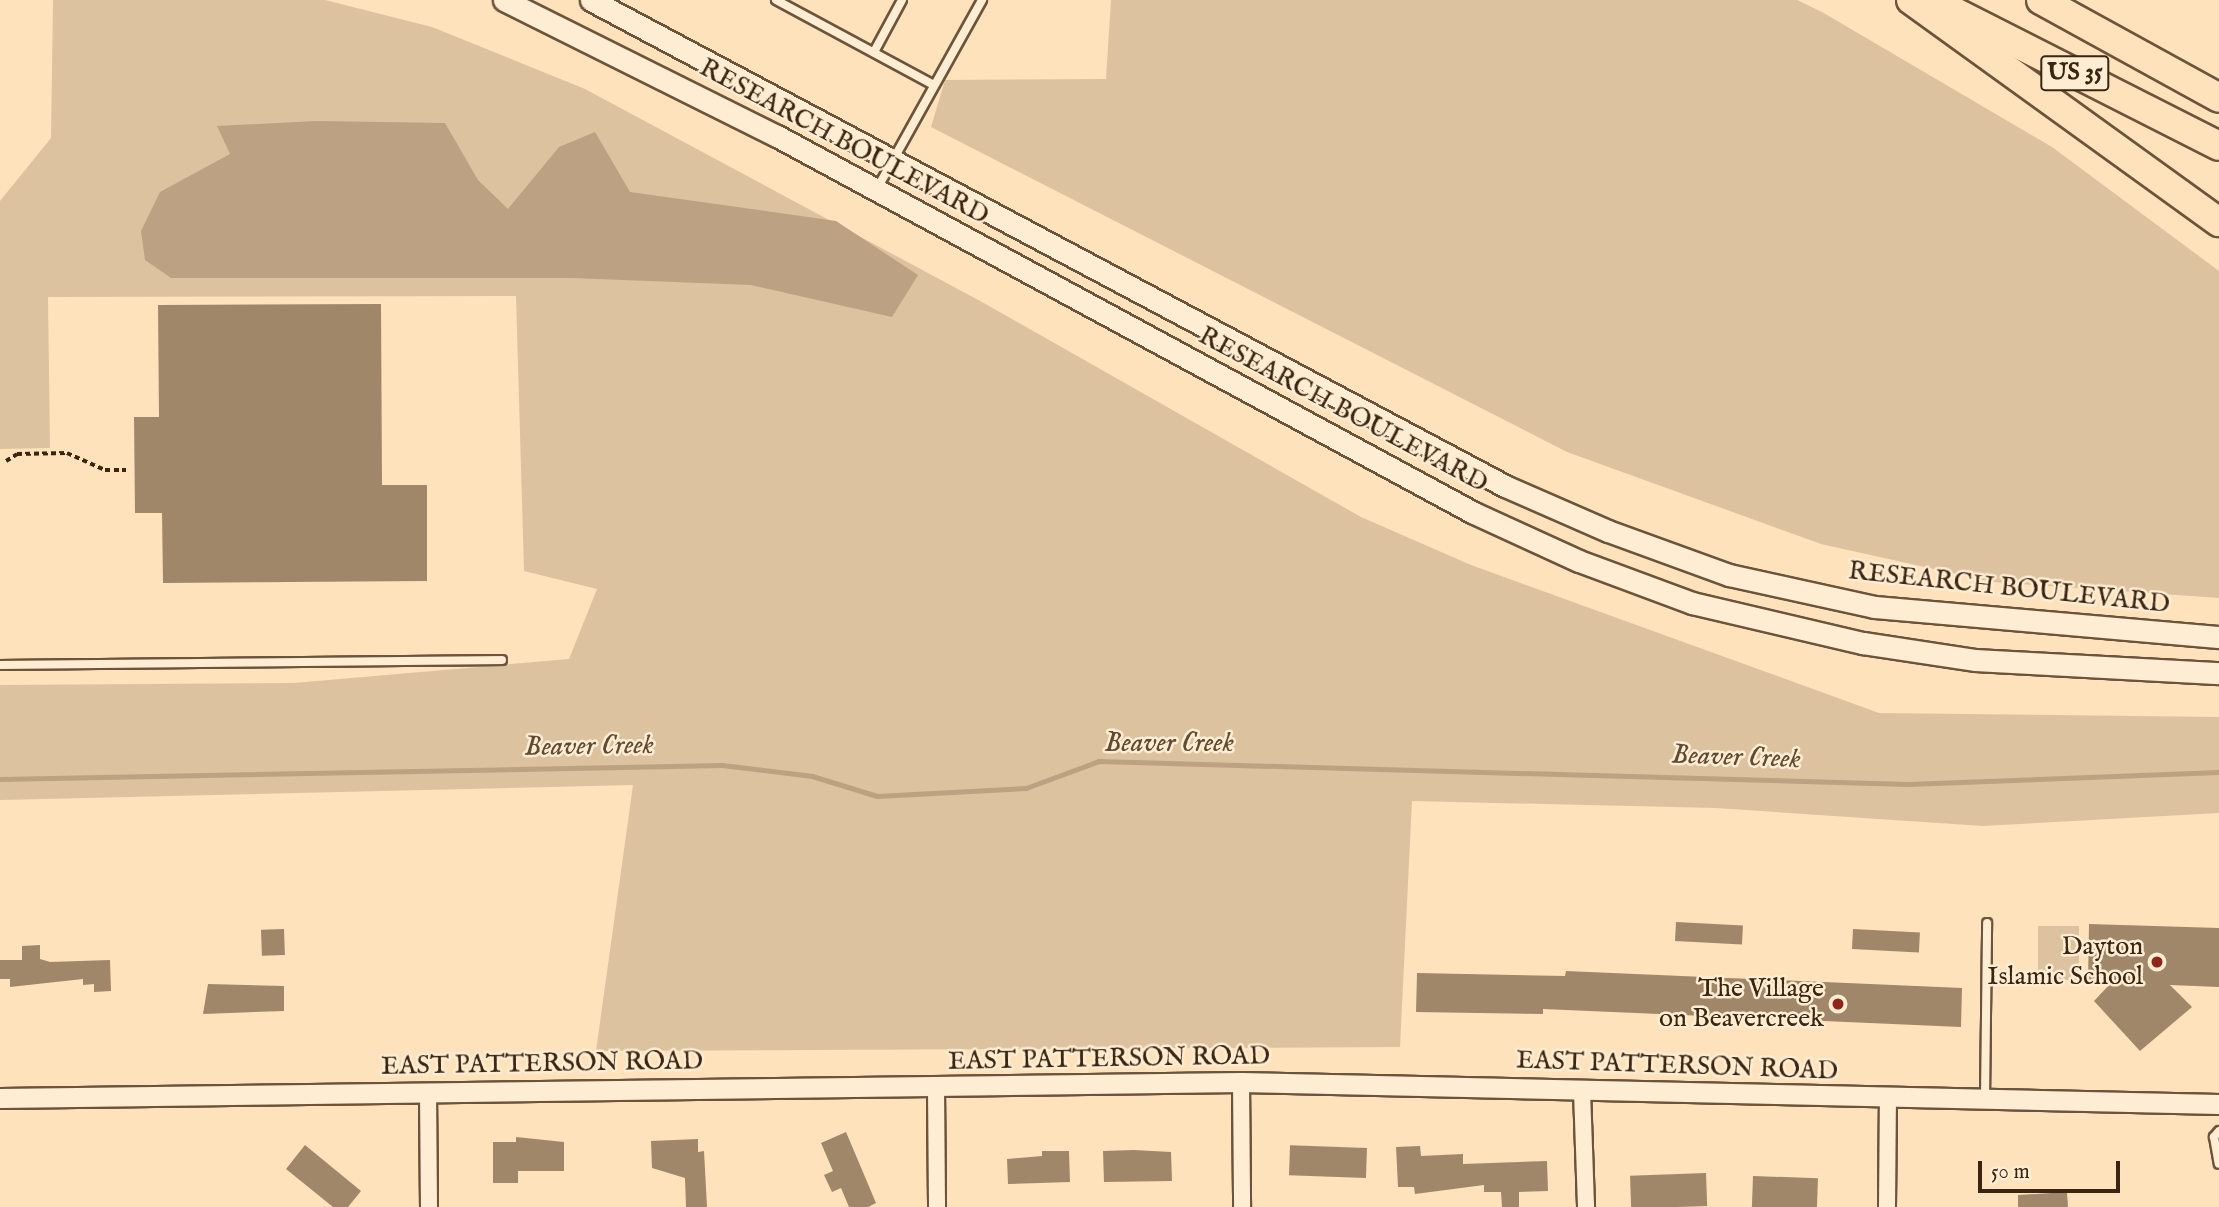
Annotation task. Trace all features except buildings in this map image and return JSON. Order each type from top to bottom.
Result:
[{"type":"highway","points":[[1911,0],[2219,222]]},
{"type":"highway","name":"US 35","points":[[1931,0],[2219,146]]},
{"type":"highway","name":"US 35","points":[[2040,0],[2219,98]]},
{"type":"main road","name":"RESEARCH BOULEVARD","points":[[504,0],[877,190],[1474,513],[1692,603],[1776,627],[1976,660],[2219,673]]},
{"type":"main road","name":"RESEARCH BOULEVARD","points":[[591,0],[893,158],[1505,486],[1681,558],[1729,575],[1874,607],[2219,637]]},
{"type":"street","name":"EAST PATTERSON ROAD","points":[[0,1098],[1241,1082],[1888,1099],[2219,1104]]},
{"type":"street","points":[[1241,1082],[1241,1207]]},
{"type":"street","points":[[936,1088],[937,1207]]},
{"type":"street","points":[[1583,1091],[1587,1207]]},
{"type":"street","points":[[428,1092],[429,1207]]},
{"type":"street","points":[[1887,1207],[1888,1099]]},
{"type":"lane","points":[[776,0],[934,85]]},
{"type":"lane","points":[[874,52],[902,0]]},
{"type":"lane","points":[[877,190],[982,0]]},
{"type":"lane","points":[[0,664],[502,660]]},
{"type":"lane","points":[[1985,1101],[1987,923]]},
{"type":"lane","points":[[2219,1131],[2214,1138],[2219,1164]]},
{"type":"path","points":[[5,461],[17,454],[67,453],[105,470],[126,470]]},
{"type":"shaded area","points":[[53,0],[325,0],[432,27],[585,89],[982,302],[1361,517],[1471,565],[1879,713],[2219,717],[2219,813],[1983,826],[1716,808],[1412,801],[1400,1047],[596,1051],[633,785],[0,800],[0,685],[294,683],[569,659],[597,589],[524,571],[516,296],[48,297],[50,448],[0,449],[0,201],[51,138]]},
{"type":"shaded area","points":[[1111,0],[1797,0],[1822,12],[2052,147],[2219,271],[2219,598],[1992,582],[1821,544],[1567,452],[931,127],[945,80],[1106,79]]},
{"type":"shaded area","points":[[316,121],[445,123],[478,180],[508,209],[559,147],[595,132],[630,192],[836,221],[918,275],[892,317],[751,285],[572,278],[171,278],[145,260],[141,231],[160,192],[230,154],[217,126]]},
{"type":"shaded area","points":[[2038,926],[2079,926],[2079,980],[2038,980]]},
{"type":"waterway","name":"Beaver Creek","points":[[0,779],[722,765],[812,776],[877,796],[1026,788],[1099,761],[1908,784],[2219,772]]},
{"type":"place","name":"Dayton Islamic School","points":[[2157,962]]},
{"type":"place","name":"The Village on Beavercreek","points":[[1838,1004]]}]
